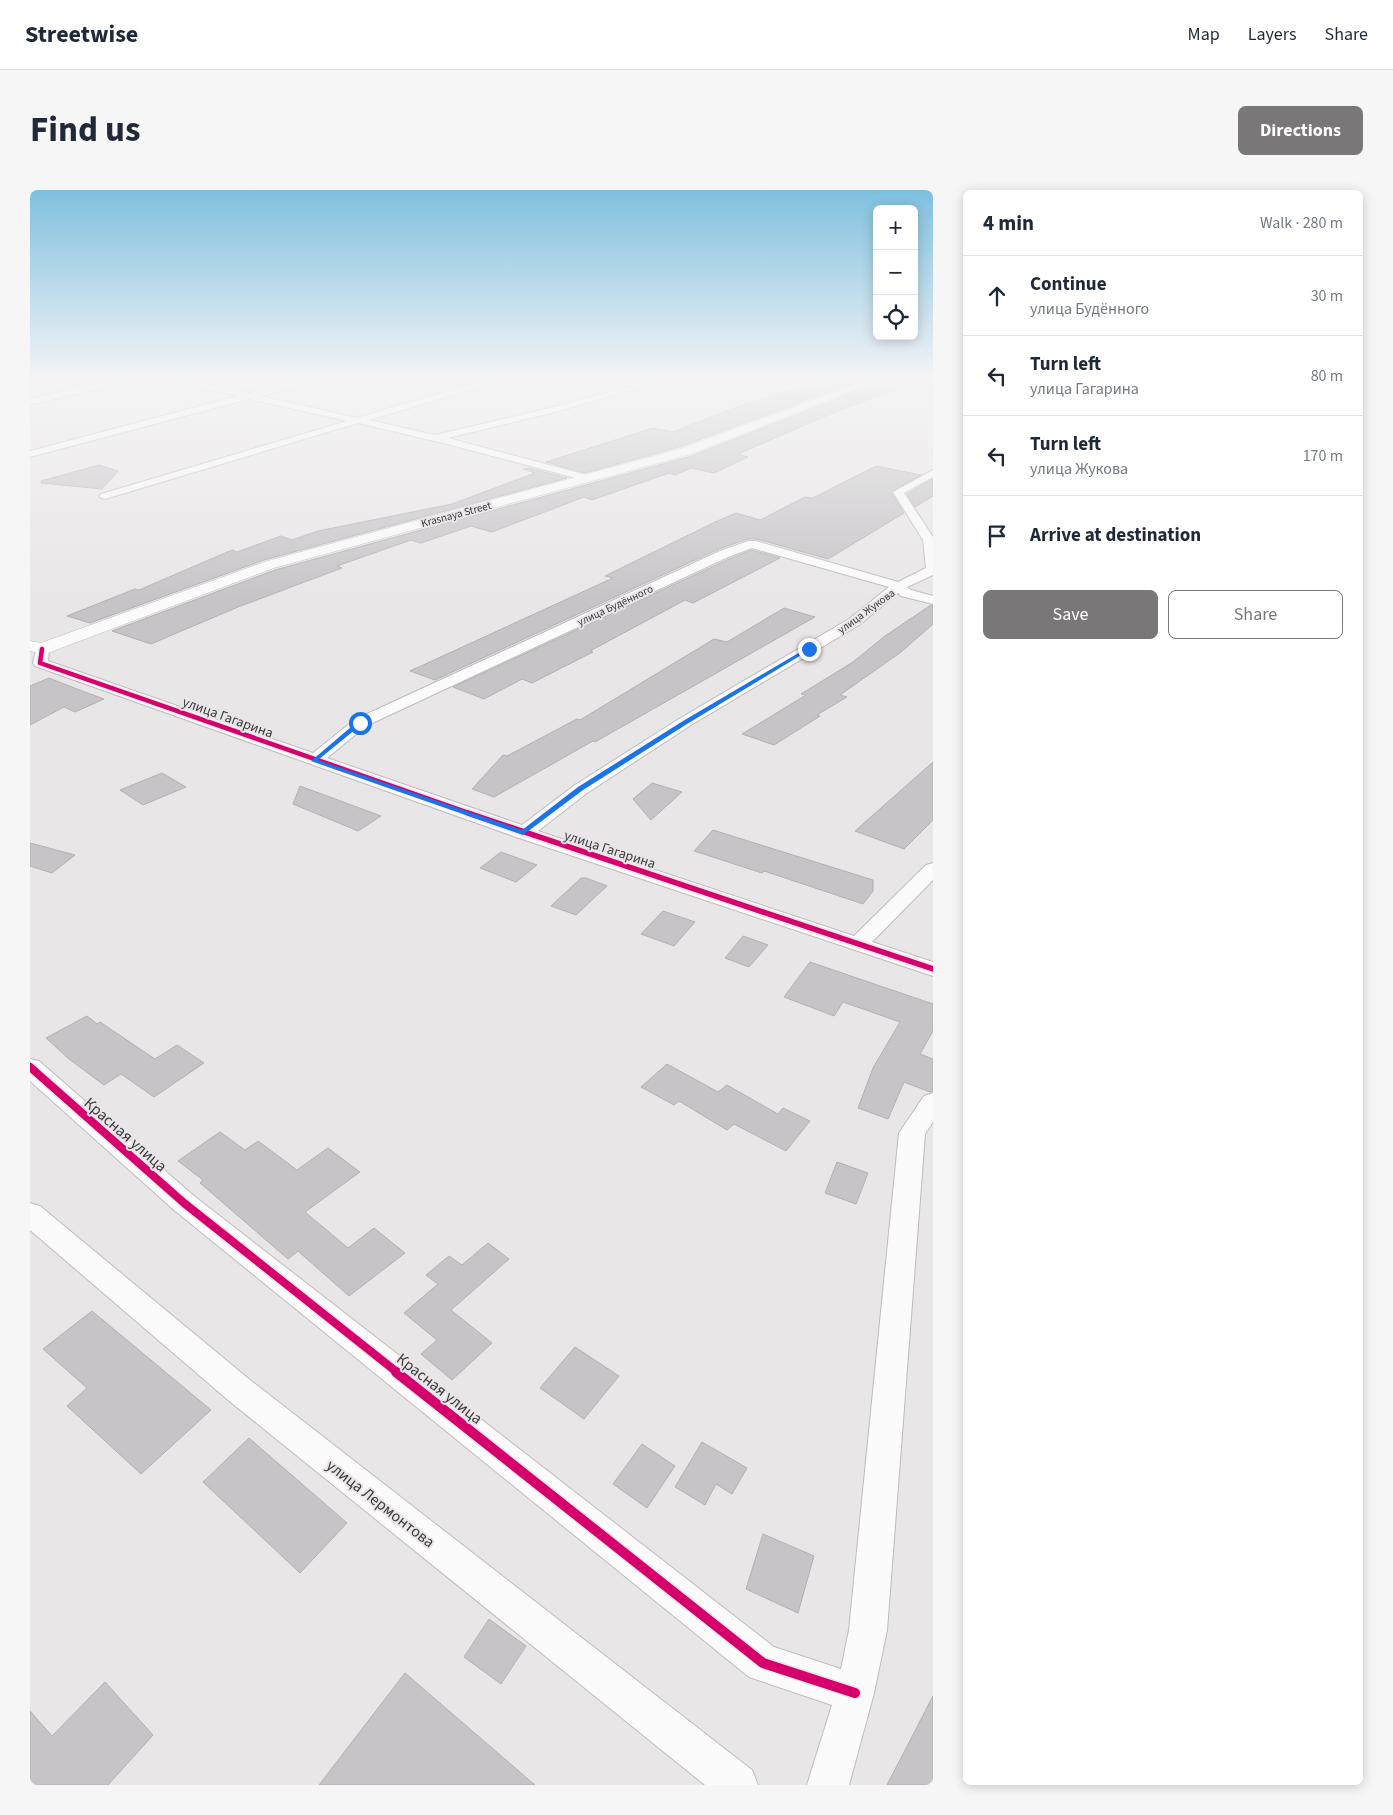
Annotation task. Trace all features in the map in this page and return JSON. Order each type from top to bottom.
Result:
[{"type":"main road","name":"Krasnaya Street","points":[[36,656],[269,565],[682,451]]},
{"type":"street","points":[[105,496],[255,451]]},
{"type":"street","points":[[487,451],[587,478]]},
{"type":"street","points":[[933,473],[898,492],[929,540],[933,570]]},
{"type":"street","name":"улица Будённого","points":[[314,761],[360,723],[724,554],[752,544],[899,586],[906,592],[933,600]]},
{"type":"street","name":"улица Жукова","points":[[523,833],[581,789],[685,722],[854,622],[899,586],[933,570]]},
{"type":"street","name":"улица Гагарина","points":[[36,656],[314,761],[523,833],[933,969]]},
{"type":"street","points":[[858,944],[933,869]]},
{"type":"street","name":"Красная улица","points":[[30,1067],[184,1203],[763,1663],[855,1693]]},
{"type":"street","points":[[828,1785],[855,1693],[868,1630],[912,1133],[933,1102]]},
{"type":"street","name":"улица Лермонтова","points":[[30,1214],[239,1390],[737,1785]]},
{"type":"building","points":[[579,451],[662,451],[585,473],[546,462]]},
{"type":"building","points":[[704,451],[744,451],[738,454],[748,457],[714,473],[691,468],[675,475],[669,473],[592,500],[584,497],[492,532],[471,526],[421,543],[411,540],[337,566],[342,568],[238,607],[151,644],[112,631],[275,570]]},
{"type":"building","points":[[99,465],[118,471],[102,489],[41,483],[41,481]]},
{"type":"building","points":[[876,466],[921,475],[891,492],[904,513],[828,559],[757,539],[747,539],[719,549],[435,680],[410,671],[613,578],[605,576],[715,522],[736,513],[760,520],[805,497],[813,498]]},
{"type":"building","points":[[529,468],[567,478],[264,560],[90,623],[67,616],[135,589],[139,590],[232,550],[237,552],[281,536],[292,540],[318,531],[452,504],[535,473],[523,469]]},
{"type":"building","points":[[933,479],[933,496],[915,507],[907,494]]},
{"type":"building","points":[[752,550],[780,558],[693,603],[685,600],[590,651],[593,652],[532,683],[522,679],[484,699],[453,687],[729,559]]},
{"type":"building","points":[[931,605],[933,606],[933,624],[901,652],[840,695],[847,697],[817,715],[820,716],[774,745],[742,734],[806,695],[801,694],[853,662],[885,636]]},
{"type":"building","points":[[784,608],[815,617],[494,797],[472,789],[503,755],[507,756],[577,719],[580,720],[714,639],[727,642]]},
{"type":"building","points":[[49,678],[104,699],[75,712],[64,707],[30,725],[30,686]]},
{"type":"building","points":[[933,762],[933,820],[904,849],[855,831]]},
{"type":"building","points":[[162,773],[186,787],[143,805],[120,790]]},
{"type":"building","points":[[652,783],[682,792],[651,820],[633,799]]},
{"type":"building","points":[[300,786],[381,816],[358,831],[293,804]]},
{"type":"building","points":[[713,830],[873,880],[873,891],[863,904],[764,871],[762,873],[694,851]]},
{"type":"building","points":[[30,843],[75,855],[52,873],[30,866]]},
{"type":"building","points":[[501,852],[537,865],[516,882],[480,868]]},
{"type":"building","points":[[581,878],[607,886],[576,915],[551,906]]},
{"type":"building","points":[[663,911],[695,922],[674,946],[641,934]]},
{"type":"building","points":[[743,936],[768,945],[749,967],[725,958]]},
{"type":"building","points":[[810,962],[933,1004],[933,1031],[920,1054],[933,1059],[933,1091],[930,1092],[904,1082],[888,1119],[858,1108],[873,1068],[900,1022],[843,1002],[834,1016],[784,997]]},
{"type":"building","points":[[87,1016],[97,1024],[100,1022],[155,1059],[177,1045],[204,1063],[154,1097],[121,1074],[104,1085],[69,1059],[46,1038]]},
{"type":"building","points":[[667,1064],[718,1092],[727,1085],[778,1114],[783,1108],[810,1121],[786,1151],[734,1124],[727,1130],[679,1101],[674,1105],[641,1087]]},
{"type":"building","points":[[220,1132],[245,1150],[258,1141],[297,1170],[328,1148],[360,1172],[305,1212],[348,1248],[374,1228],[405,1253],[349,1296],[298,1251],[288,1259],[200,1183],[203,1180],[178,1161]]},
{"type":"building","points":[[837,1162],[868,1173],[856,1204],[825,1193]]},
{"type":"building","points":[[488,1243],[509,1259],[451,1310],[492,1343],[452,1380],[421,1354],[437,1340],[404,1313],[438,1284],[426,1275],[449,1256],[462,1265]]},
{"type":"building","points":[[92,1311],[211,1410],[141,1474],[67,1406],[87,1388],[43,1349]]},
{"type":"building","points":[[575,1347],[619,1376],[584,1419],[540,1388]]},
{"type":"building","points":[[249,1438],[347,1523],[300,1573],[203,1482]]},
{"type":"building","points":[[702,1442],[747,1468],[732,1494],[716,1484],[705,1505],[675,1487]]},
{"type":"building","points":[[642,1444],[675,1466],[647,1508],[613,1484]]},
{"type":"building","points":[[763,1534],[814,1556],[798,1613],[746,1589]]},
{"type":"building","points":[[489,1619],[526,1646],[501,1684],[464,1657]]},
{"type":"building","points":[[405,1673],[535,1785],[319,1785]]},
{"type":"building","points":[[105,1682],[153,1735],[108,1785],[30,1785],[30,1711],[52,1736]]},
{"type":"building","points":[[933,1696],[933,1785],[887,1785]]},
{"type":"cycle path","points":[[42,649],[40,663],[486,819],[933,969]]},
{"type":"cycle path","points":[[30,1067],[184,1203],[763,1663],[855,1693]]},
{"type":"route","points":[[360,723],[314,761],[523,833],[581,789],[685,722],[809,649]]}]
